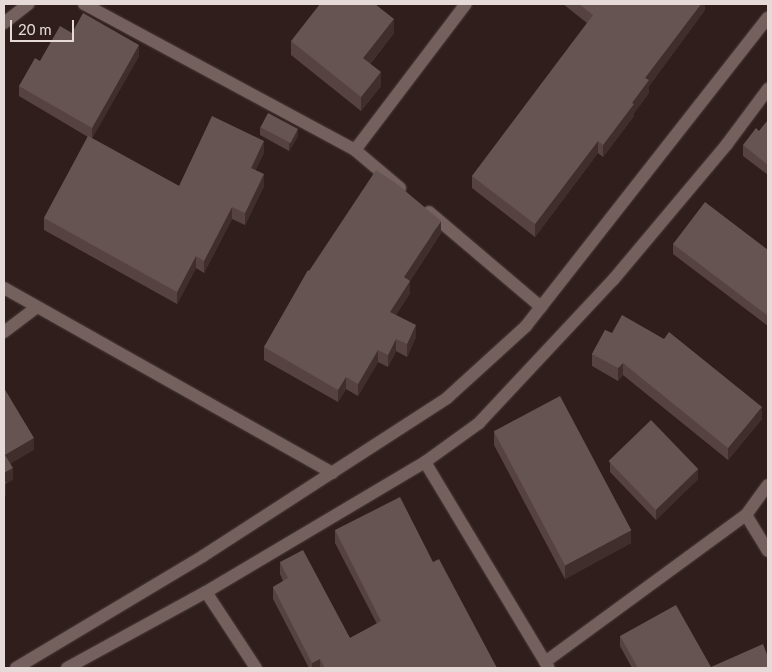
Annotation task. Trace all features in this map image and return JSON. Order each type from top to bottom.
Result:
[{"type":"street","points":[[4,23],[28,4]]},
{"type":"street","points":[[84,4],[355,150],[407,194]]},
{"type":"street","points":[[355,150],[466,4]]},
{"type":"street","points":[[16,668],[203,556],[447,398],[526,326],[768,17]]},
{"type":"street","points":[[67,668],[206,592],[425,462],[479,423],[612,280],[726,144],[768,89]]},
{"type":"street","points":[[422,207],[541,307]]},
{"type":"street","points":[[4,288],[332,473]]},
{"type":"street","points":[[4,332],[37,306]]},
{"type":"street","points":[[425,462],[547,665],[746,515],[768,485]]},
{"type":"street","points":[[746,515],[768,551]]},
{"type":"street","points":[[206,592],[256,668]]},
{"type":"building","points":[[320,4],[375,4],[394,19],[363,58],[381,72],[361,97],[291,41]]},
{"type":"building","points":[[579,4],[701,4],[645,78],[649,80],[632,103],[634,104],[603,145],[598,141],[535,224],[472,176],[593,15]]},
{"type":"building","points":[[83,13],[139,45],[92,128],[19,86],[35,58],[40,61],[60,26],[72,33]]},
{"type":"building","points":[[268,113],[298,129],[291,143],[260,127]]},
{"type":"building","points":[[212,116],[264,141],[251,168],[264,174],[245,213],[232,207],[204,261],[196,256],[177,292],[44,218],[88,136],[179,186]]},
{"type":"building","points":[[768,120],[768,165],[743,145],[756,128],[759,131]]},
{"type":"building","points":[[376,170],[397,184],[441,221],[404,277],[410,281],[390,312],[416,325],[407,344],[396,339],[388,355],[378,350],[358,384],[346,377],[338,390],[264,347],[308,270]]},
{"type":"building","points":[[705,202],[768,250],[768,316],[673,244]]},
{"type":"building","points":[[622,315],[664,339],[669,332],[762,407],[728,448],[623,363],[618,368],[592,354],[605,330],[612,333]]},
{"type":"building","points":[[4,388],[34,438],[5,455],[13,468],[4,473]]},
{"type":"building","points":[[560,396],[631,530],[565,565],[494,431]]},
{"type":"building","points":[[651,420],[698,469],[656,510],[609,461]]},
{"type":"building","points":[[400,497],[433,562],[439,559],[497,668],[325,668],[320,659],[312,663],[273,587],[288,578],[280,562],[303,550],[350,638],[381,621],[335,530]]},
{"type":"building","points":[[676,605],[711,667],[763,644],[768,657],[768,668],[638,668],[620,636]]}]
